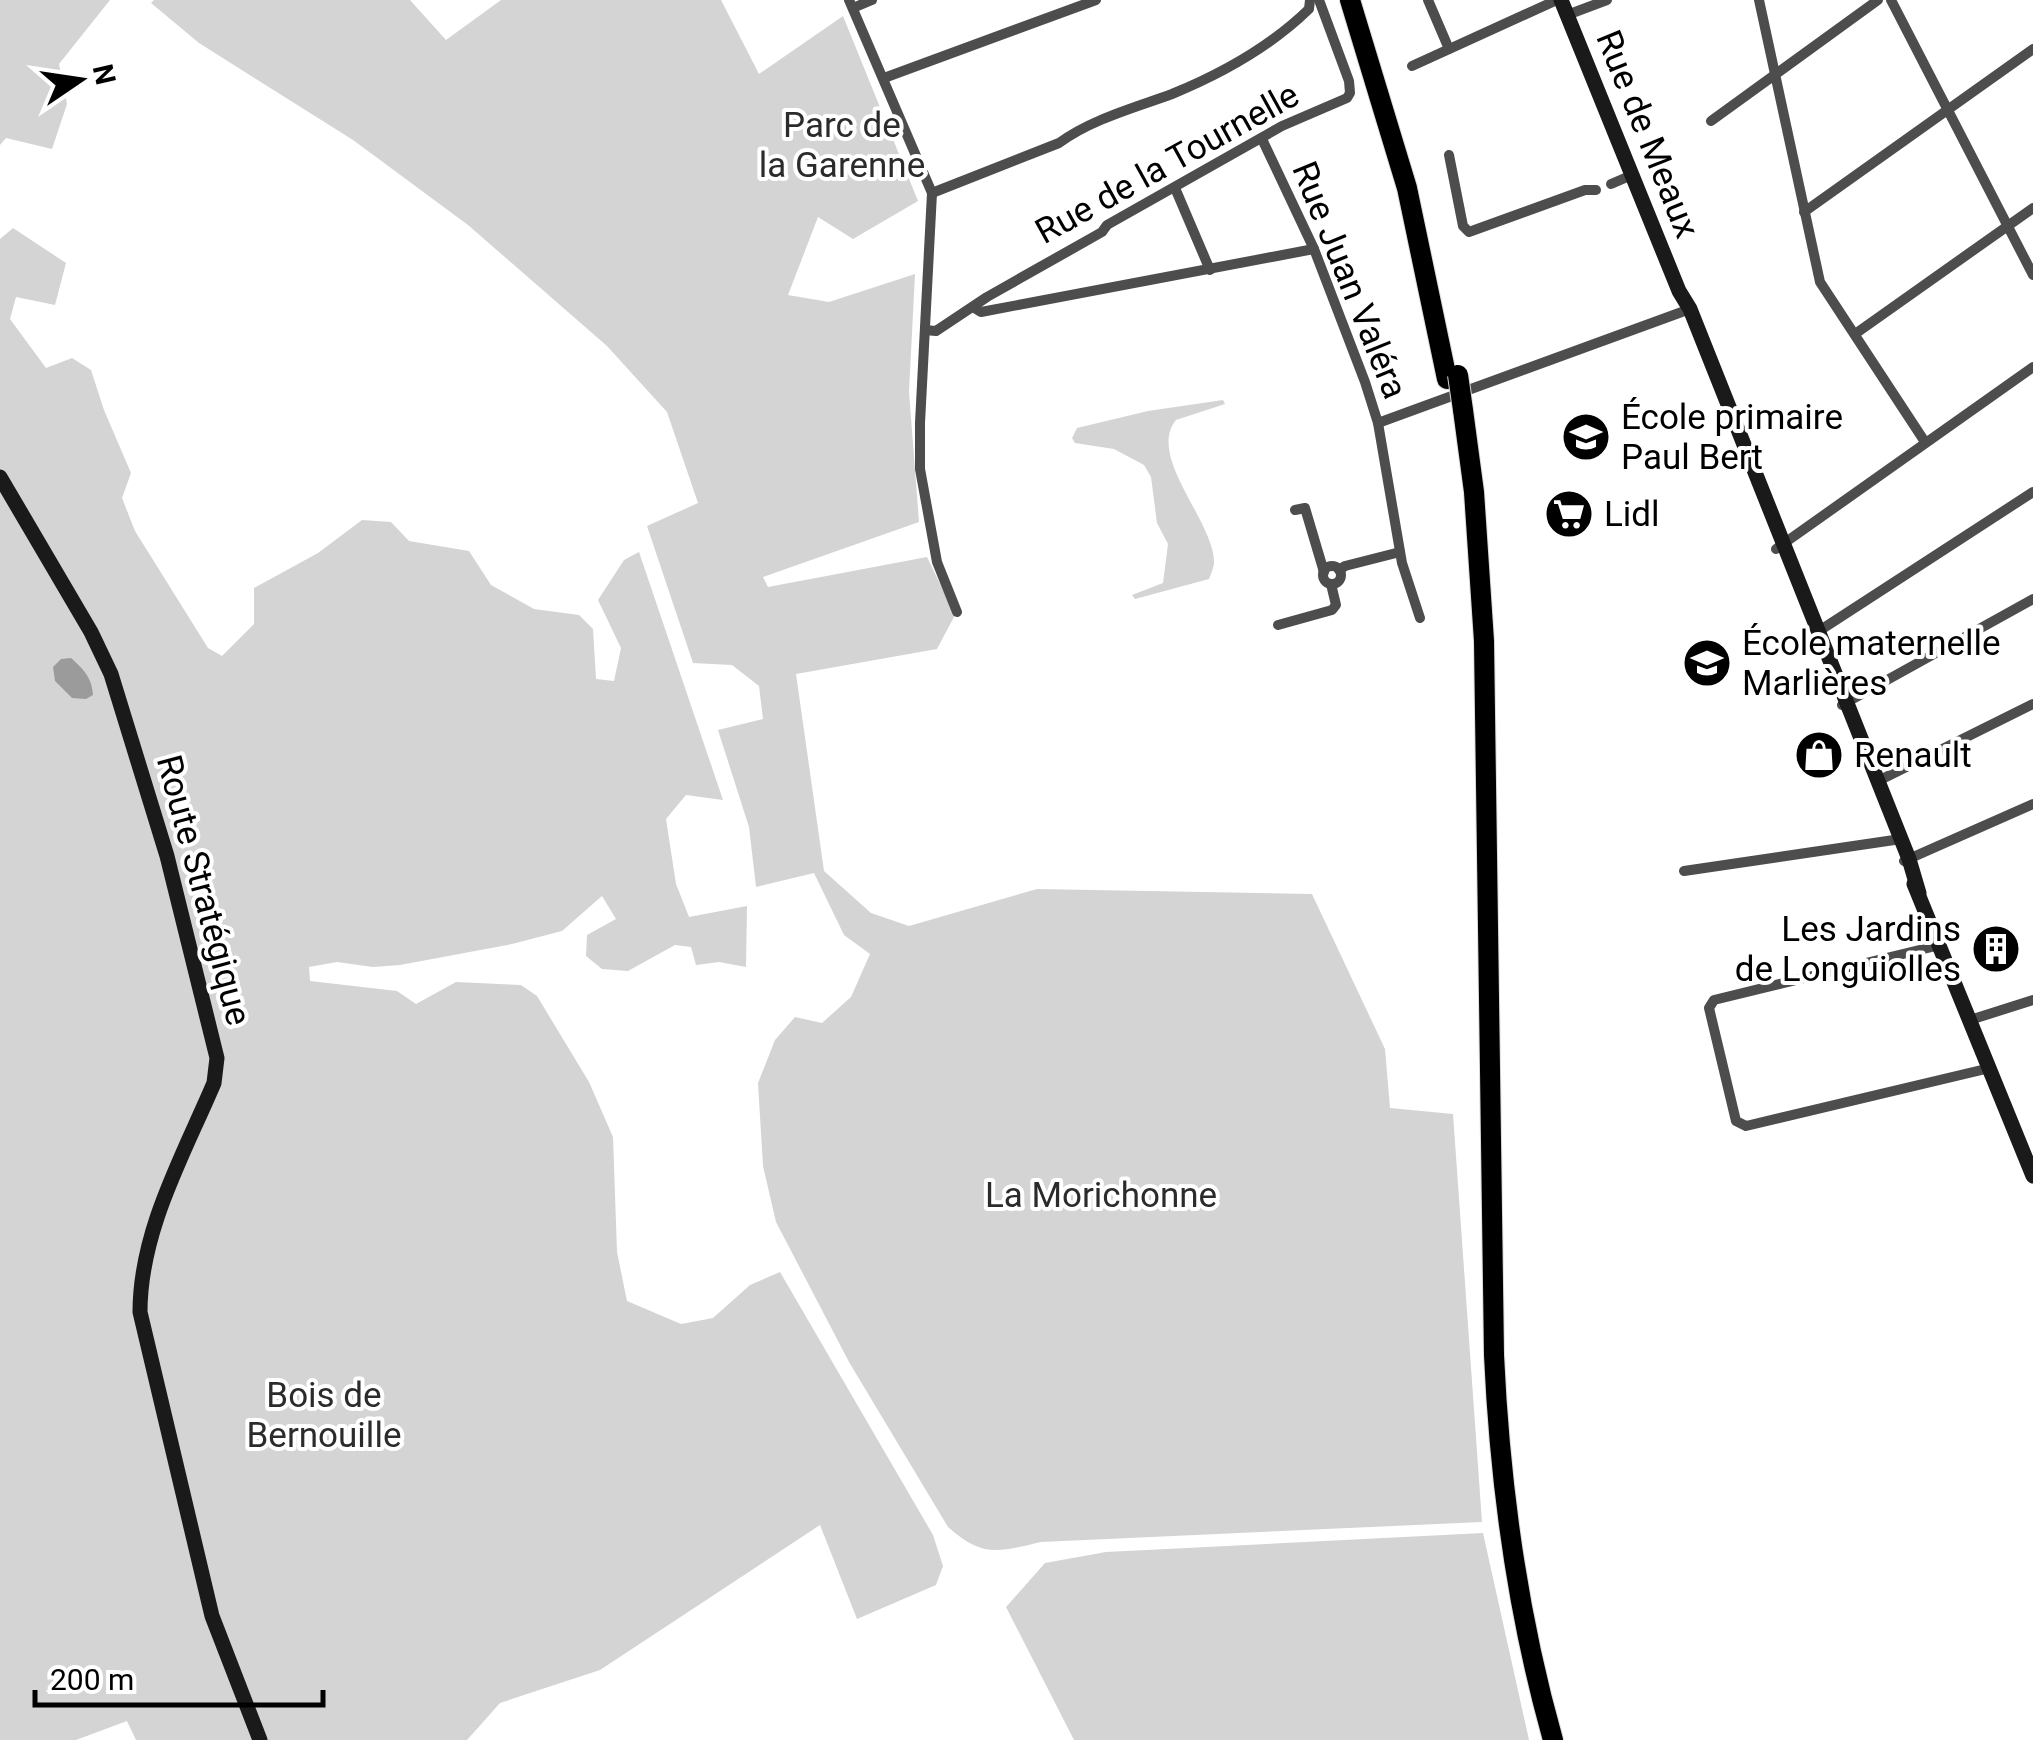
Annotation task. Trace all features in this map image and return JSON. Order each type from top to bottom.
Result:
[{"type":"highway","points":[[1350,0],[1407,188],[1452,377]]},
{"type":"highway","points":[[1362,0],[1419,186],[1458,412],[1472,641],[1482,1350],[1515,1648],[1539,1740]]},
{"type":"highway","points":[[1502,1541],[1553,1740]]},
{"type":"main road","name":"Rue de Meaux","points":[[1562,5],[1970,1020],[2029,1155],[2033,1176]]},
{"type":"main road","name":"Route Stratégique","points":[[0,476],[112,674],[167,856],[217,1058],[214,1083],[150,1237],[140,1277],[140,1312],[212,1616],[260,1740]]},
{"type":"main road","name":"Rue de Meaux","points":[[1756,484],[1772,512],[1780,547],[1819,630],[1843,704],[1878,781],[1898,840]]},
{"type":"street","points":[[872,0],[851,4],[932,194],[920,469],[937,562],[957,612]]},
{"type":"street","points":[[884,78],[1096,0]]},
{"type":"street","points":[[932,194],[1217,74],[1275,40],[1309,9],[1313,0]]},
{"type":"street","name":"Rue de la Tournelle","points":[[925,330],[936,331],[1102,232],[1107,225],[1350,93],[1350,81],[1313,0]]},
{"type":"street","points":[[1428,0],[1449,49]]},
{"type":"street","points":[[1412,66],[1562,5],[1607,0]]},
{"type":"street","points":[[1759,0],[1820,282],[1925,442]]},
{"type":"street","points":[[1711,121],[1878,0]]},
{"type":"street","points":[[1891,0],[2033,275]]},
{"type":"street","points":[[1804,212],[2033,49]]},
{"type":"street","name":"Rue Juan Valéra","points":[[1262,139],[1348,332],[1378,423],[1400,552],[1420,618]]},
{"type":"street","points":[[1448,155],[1463,226],[1468,232],[1585,190],[1596,190]]},
{"type":"street","points":[[1610,184],[1632,176]]},
{"type":"street","points":[[1175,188],[1210,270]]},
{"type":"street","points":[[1855,334],[2033,208]]},
{"type":"street","points":[[973,307],[981,312],[1314,249]]},
{"type":"street","points":[[1378,423],[1686,311]]},
{"type":"street","points":[[1780,547],[2033,367]]},
{"type":"street","points":[[1819,630],[2033,492]]},
{"type":"street","points":[[1278,625],[1332,610],[1336,605],[1331,584],[1324,580],[1305,508],[1295,510]]},
{"type":"street","points":[[1338,570],[1400,552]]},
{"type":"street","points":[[1324,572],[1331,567],[1338,570]]},
{"type":"street","points":[[1331,584],[1339,581],[1338,570]]},
{"type":"street","points":[[1843,704],[2033,599]]},
{"type":"street","points":[[1878,781],[2033,704]]},
{"type":"street","points":[[1906,860],[2033,804]]},
{"type":"street","points":[[1684,871],[1898,840]]},
{"type":"street","points":[[1940,945],[1714,1000],[1709,1008],[1736,1121],[1746,1126],[1990,1068]]},
{"type":"street","points":[[1970,1020],[2033,1000]]},
{"type":"green space","points":[[0,0],[110,0],[59,64],[67,104],[52,149],[6,138],[0,145]]},
{"type":"green space","name":"La Morichonne","points":[[410,0],[446,40],[501,0],[721,0],[759,74],[843,16],[918,201],[853,239],[818,217],[788,295],[829,302],[915,274],[909,392],[919,522],[763,577],[768,587],[927,557],[955,615],[937,649],[796,674],[824,871],[871,913],[909,926],[1037,889],[1312,894],[1385,1049],[1390,1108],[1453,1114],[1482,1522],[1041,1542],[1002,1550],[971,1544],[948,1527],[849,1362],[776,1222],[763,1166],[758,1083],[775,1040],[795,1017],[822,1023],[851,997],[870,954],[844,935],[814,873],[756,887],[749,827],[718,730],[763,719],[759,686],[732,665],[693,663],[647,526],[698,503],[667,412],[607,346],[468,225],[353,140],[199,43],[151,3]]},
{"type":"green space","name":"Bois de Bernouille","points":[[13,228],[66,263],[55,305],[16,297],[10,319],[46,368],[72,358],[91,370],[131,473],[122,498],[135,531],[208,648],[222,656],[254,624],[254,588],[318,553],[362,520],[391,522],[409,541],[469,551],[491,585],[534,609],[579,615],[593,629],[596,679],[614,681],[621,648],[598,600],[624,560],[639,552],[723,800],[686,795],[666,819],[676,884],[689,917],[747,906],[746,967],[719,962],[696,965],[691,947],[675,945],[628,971],[602,969],[586,956],[587,935],[616,919],[602,896],[562,931],[400,965],[373,967],[337,962],[309,967],[310,981],[397,991],[416,1004],[456,982],[521,985],[537,996],[589,1082],[613,1137],[617,1252],[627,1301],[681,1324],[713,1318],[750,1285],[780,1272],[933,1535],[943,1566],[936,1585],[857,1619],[820,1525],[600,1670],[500,1703],[467,1740],[136,1740],[127,1721],[76,1740],[0,1740],[0,239]]},
{"type":"green space","points":[[1223,400],[1225,404],[1176,420],[1169,435],[1175,471],[1212,548],[1214,564],[1209,579],[1135,599],[1132,595],[1163,583],[1168,544],[1157,523],[1151,477],[1144,465],[1114,449],[1075,443],[1072,438],[1077,428],[1148,411]]},
{"type":"green space","points":[[1483,1533],[1529,1740],[1074,1740],[1006,1607],[1045,1563],[1106,1552]]},
{"type":"shaded area","points":[[71,658],[91,683],[93,695],[86,699],[72,698],[55,681],[53,667],[61,659]]},
{"type":"place","name":"École primaire Paul Bert","points":[[1586,437]]},
{"type":"place","name":"Lidl","points":[[1569,514]]},
{"type":"place","name":"École maternelle Marlières","points":[[1707,663]]},
{"type":"place","name":"Renault","points":[[1819,755]]},
{"type":"place","name":"Les Jardins de Longuiolles","points":[[1996,949]]},
{"type":"park label","name":"Parc de la Garenne","points":[[842,145]]}]
